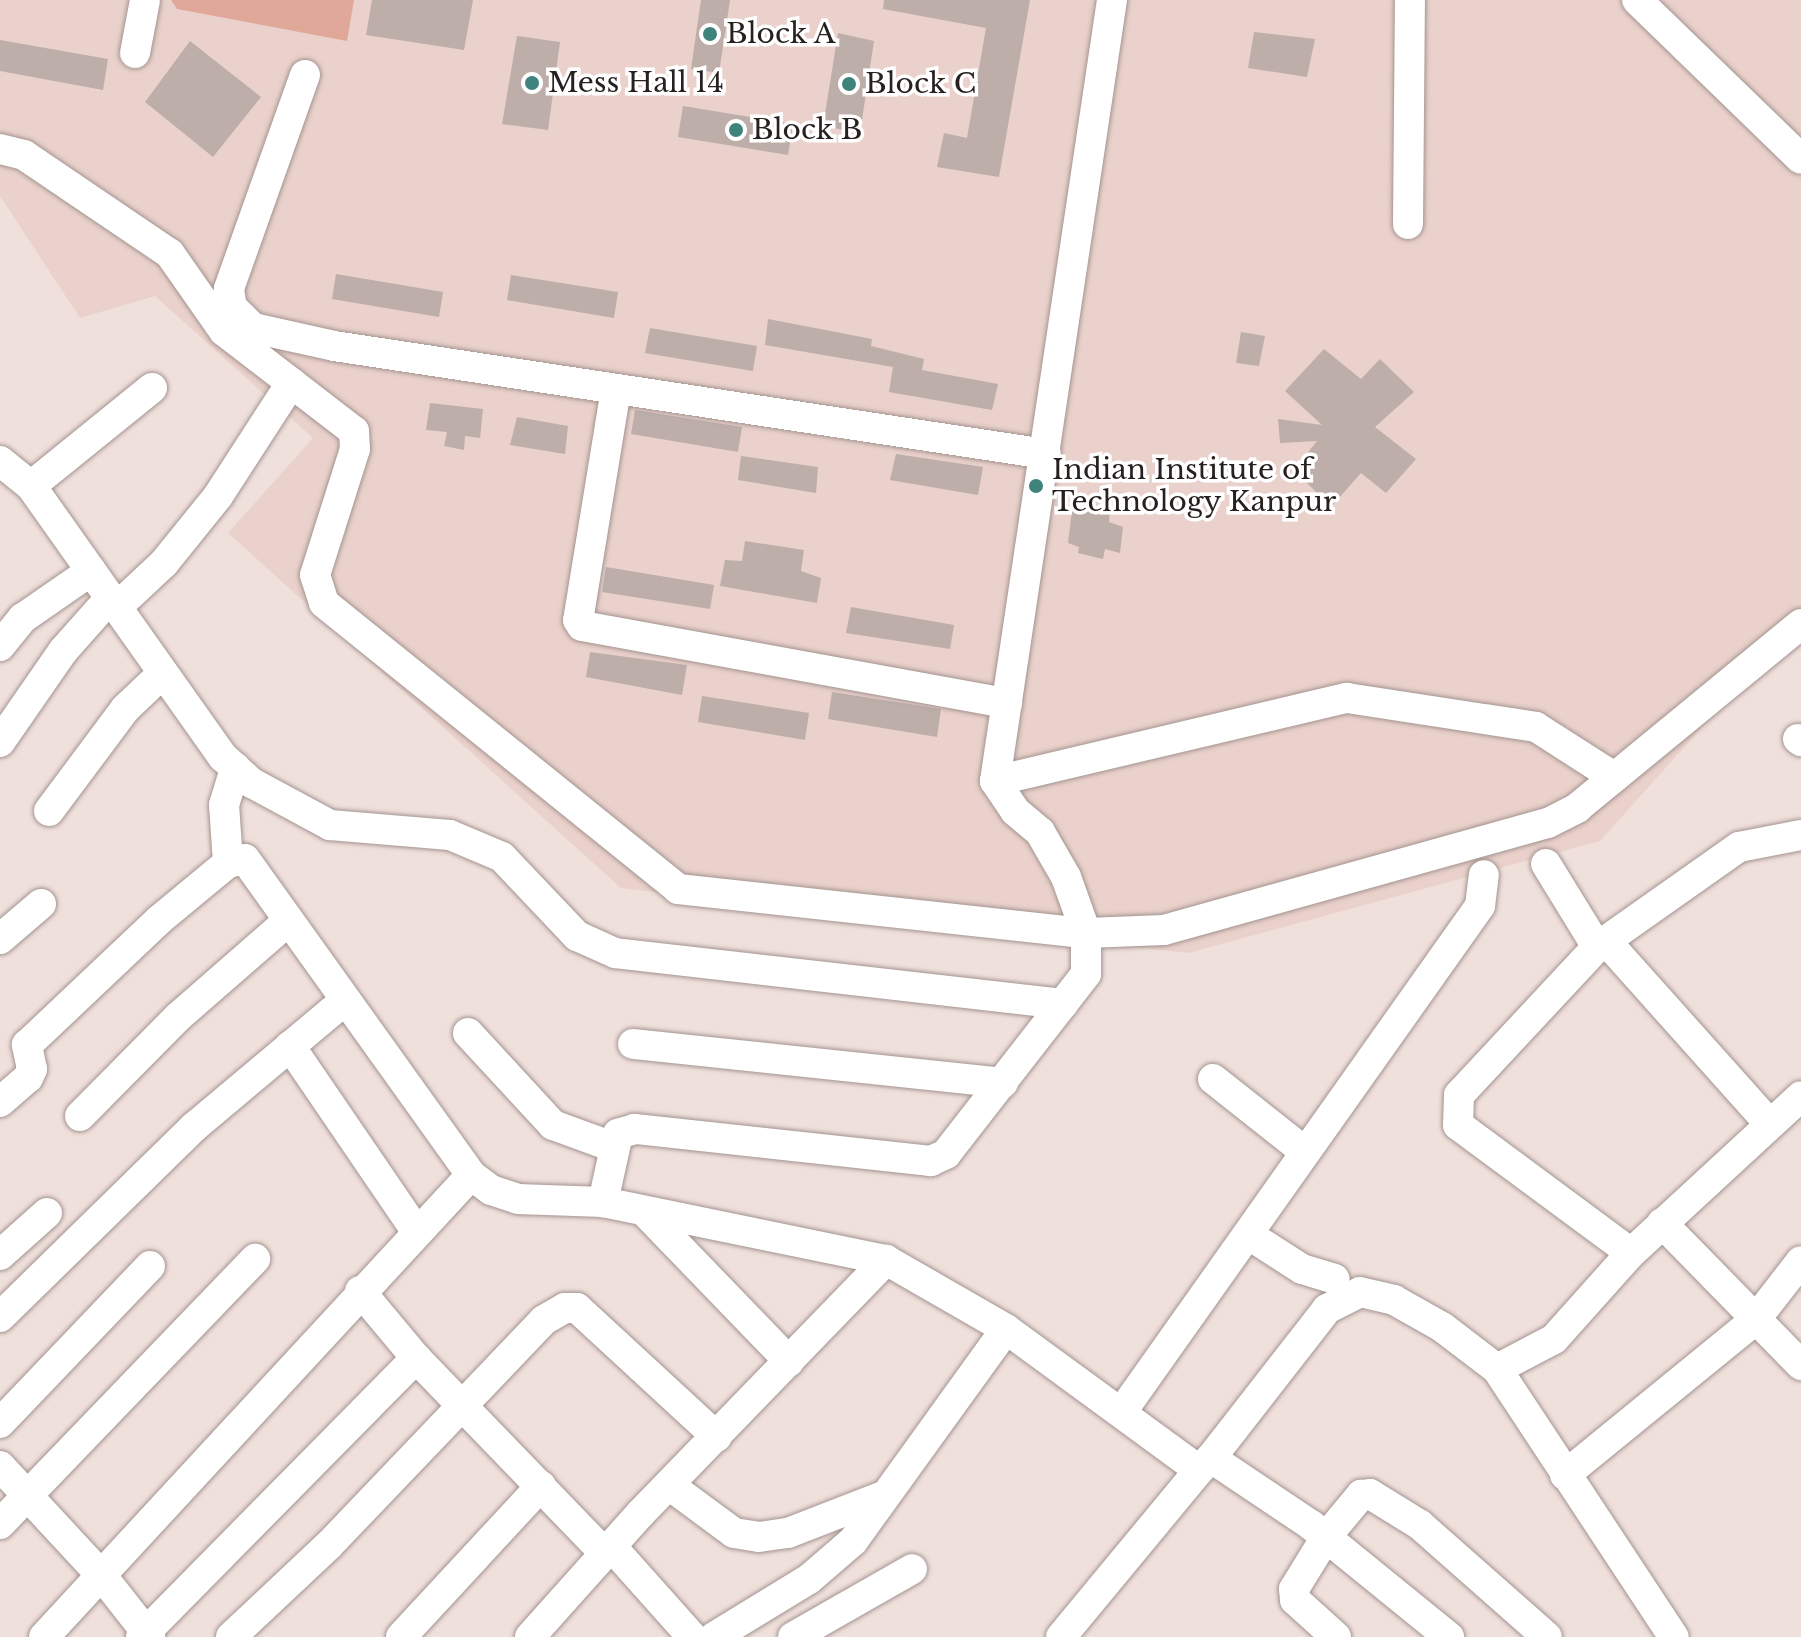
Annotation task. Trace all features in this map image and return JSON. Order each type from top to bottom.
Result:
[{"type":"street","points":[[135,53],[145,0]]},
{"type":"street","points":[[603,1202],[618,1134],[635,1129],[931,1161],[946,1154],[1087,974],[1086,933],[1066,877],[1040,832],[1015,811],[995,781],[1112,0]]},
{"type":"street","points":[[1408,224],[1410,0]]},
{"type":"street","points":[[1637,0],[1801,159]]},
{"type":"street","points":[[305,75],[229,289],[232,307],[253,328],[334,346],[1046,454]]},
{"type":"street","points":[[0,149],[24,155],[170,254],[224,331],[354,431],[355,449],[315,575],[324,603],[669,884],[1086,933],[1164,930],[1512,834],[1577,808],[1801,624]]},
{"type":"street","points":[[0,742],[63,651],[114,603],[164,563],[218,496],[291,383]]},
{"type":"street","points":[[31,486],[152,388]]},
{"type":"street","points":[[616,389],[578,620],[582,626],[1007,703]]},
{"type":"street","points":[[0,461],[31,486],[163,673],[235,768],[292,808],[330,825],[450,835],[502,857],[577,936],[615,953],[1063,1004]]},
{"type":"street","points":[[0,646],[23,618],[91,571]]},
{"type":"street","points":[[49,811],[125,709],[163,673]]},
{"type":"street","points":[[995,781],[1347,698],[1536,727],[1614,777]]},
{"type":"street","points":[[228,863],[224,805],[235,768]]},
{"type":"street","points":[[1631,1253],[1458,1125],[1455,1112],[1459,1095],[1602,944],[1739,847],[1801,835]]},
{"type":"street","points":[[0,1102],[28,1078],[32,1069],[27,1045],[228,863],[250,862],[344,1001],[471,1175],[491,1190],[518,1199],[603,1202],[886,1260],[1006,1329],[1205,1464],[1326,1537],[1449,1637]]},
{"type":"street","points":[[1546,864],[1602,944],[1768,1122]]},
{"type":"street","points":[[1123,1410],[1480,906],[1484,875]]},
{"type":"street","points":[[0,939],[41,904]]},
{"type":"street","points":[[80,1116],[178,1017],[289,920]]},
{"type":"street","points":[[0,1317],[194,1127],[344,1001]]},
{"type":"street","points":[[468,1033],[553,1125],[613,1147]]},
{"type":"street","points":[[633,1044],[1003,1083]]},
{"type":"street","points":[[290,1046],[417,1232]]},
{"type":"street","points":[[1213,1079],[1304,1151]]},
{"type":"street","points":[[1497,1369],[1554,1339],[1631,1253],[1768,1122],[1801,1096]]},
{"type":"street","points":[[44,1637],[360,1291],[471,1175]]},
{"type":"street","points":[[644,1211],[789,1361]]},
{"type":"street","points":[[0,1255],[47,1213]]},
{"type":"street","points":[[1662,1223],[1801,1365]]},
{"type":"street","points":[[1249,1235],[1302,1269],[1334,1279]]},
{"type":"street","points":[[0,1524],[255,1259]]},
{"type":"street","points":[[536,1635],[608,1550],[886,1260]]},
{"type":"street","points":[[1565,1475],[1756,1319],[1801,1261]]},
{"type":"street","points":[[0,1423],[150,1266]]},
{"type":"street","points":[[360,1291],[416,1358],[692,1637]]},
{"type":"street","points":[[1061,1637],[1205,1464],[1327,1309],[1360,1292],[1394,1300],[1497,1369],[1674,1637]]},
{"type":"street","points":[[231,1637],[329,1545],[544,1320],[577,1308],[717,1437]]},
{"type":"street","points":[[714,1637],[809,1579],[853,1541],[881,1497],[1006,1329]]},
{"type":"street","points":[[0,1466],[102,1576],[146,1635],[416,1358]]},
{"type":"street","points":[[669,1485],[734,1533],[759,1537],[788,1533],[881,1497]]},
{"type":"street","points":[[401,1637],[541,1486]]},
{"type":"street","points":[[1336,1637],[1294,1595],[1326,1537],[1361,1495],[1380,1496],[1547,1637]]},
{"type":"street","points":[[793,1637],[912,1569]]},
{"type":"shaded area","name":"Indian Institute of Technology Kanpur","points":[[0,0],[1801,0],[1801,617],[1600,841],[1188,953],[621,888],[228,533],[313,438],[155,296],[80,318],[0,196]]},
{"type":"shaded area","points":[[171,0],[354,0],[347,41],[177,9]]},
{"type":"building","points":[[372,0],[473,0],[464,50],[366,35]]},
{"type":"building","name":"Block A","points":[[701,0],[730,0],[719,73],[691,69]]},
{"type":"building","points":[[884,0],[1030,0],[999,177],[937,167],[944,133],[967,138],[986,28],[883,9]]},
{"type":"building","points":[[1254,32],[1315,39],[1307,77],[1248,68]]},
{"type":"building","name":"Block C","points":[[838,33],[874,41],[860,133],[823,126]]},
{"type":"building","name":"Mess Hall 14","points":[[517,36],[560,42],[548,130],[502,124]]},
{"type":"building","points":[[0,40],[108,59],[103,90],[0,71]]},
{"type":"building","points":[[190,41],[261,97],[213,157],[145,102]]},
{"type":"building","name":"Block B","points":[[683,106],[793,124],[788,155],[678,137]]},
{"type":"building","points":[[336,274],[443,292],[439,317],[332,299]]},
{"type":"building","points":[[511,275],[618,292],[614,318],[507,300]]},
{"type":"building","points":[[768,319],[872,339],[871,346],[924,359],[922,370],[998,384],[992,410],[889,392],[893,367],[765,345]]},
{"type":"building","points":[[650,328],[757,346],[753,371],[645,353]]},
{"type":"building","points":[[1241,332],[1265,336],[1259,366],[1236,363]]},
{"type":"building","points":[[1324,349],[1361,379],[1380,359],[1414,392],[1375,427],[1416,459],[1386,493],[1361,473],[1331,507],[1294,470],[1317,441],[1280,443],[1278,419],[1322,425],[1285,391]]},
{"type":"building","points":[[430,403],[483,409],[480,438],[465,436],[464,450],[444,446],[447,432],[426,430]]},
{"type":"building","points":[[635,410],[742,427],[738,452],[631,434]]},
{"type":"building","points":[[517,417],[568,426],[565,454],[510,445]]},
{"type":"building","points":[[896,454],[983,467],[978,495],[890,480]]},
{"type":"building","points":[[741,456],[818,467],[816,493],[738,480]]},
{"type":"building","points":[[1089,504],[1110,510],[1109,522],[1123,527],[1120,553],[1105,549],[1103,559],[1078,553],[1079,547],[1068,543],[1072,510],[1087,512]]},
{"type":"building","points":[[745,541],[804,550],[801,571],[821,578],[817,603],[720,586],[725,560],[742,561]]},
{"type":"building","points":[[606,567],[714,585],[710,609],[602,592]]},
{"type":"building","points":[[851,607],[954,625],[950,649],[846,633]]},
{"type":"building","points":[[590,652],[687,665],[682,695],[586,677]]},
{"type":"building","points":[[832,692],[941,709],[937,737],[828,719]]},
{"type":"building","points":[[702,696],[809,713],[805,740],[698,722]]},
{"type":"place","name":"Block A","points":[[710,34]]},
{"type":"place","name":"Mess Hall 14","points":[[532,83]]},
{"type":"place","name":"Block C","points":[[849,84]]},
{"type":"place","name":"Block B","points":[[736,130]]},
{"type":"place","name":"Indian Institute of Technology Kanpur","points":[[1036,486]]}]
